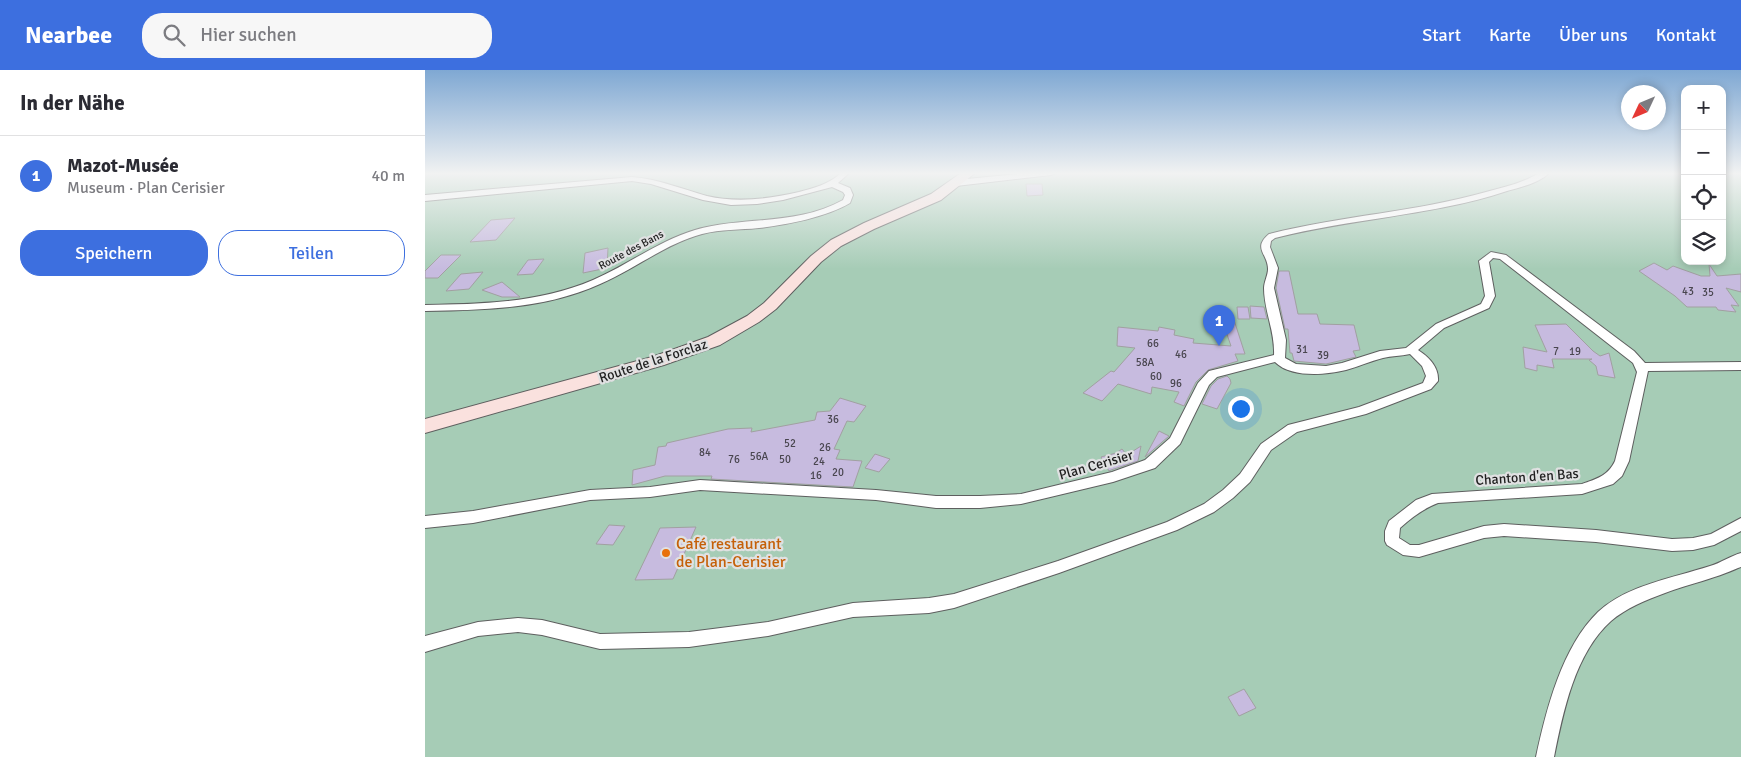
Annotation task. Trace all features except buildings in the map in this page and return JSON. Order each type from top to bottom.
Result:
[{"type":"main road","name":"Route de la Forclaz","points":[[425,426],[658,361],[714,341],[766,309],[816,259],[836,243],[917,205]]},
{"type":"street","name":"Route des Bans","points":[[425,308],[501,306],[561,296],[599,281],[693,234],[717,228],[769,224],[838,205]]},
{"type":"street","points":[[1444,205],[1286,232],[1273,236],[1265,245],[1273,268],[1269,288],[1280,340],[1281,360],[1300,369],[1326,370],[1344,367],[1380,355],[1411,350],[1440,326],[1482,309],[1487,304],[1489,292],[1483,264],[1485,258],[1494,255],[1508,259],[1630,354],[1642,367],[1741,366]]},
{"type":"street","points":[[425,644],[466,632],[514,624],[534,626],[585,640],[609,642],[702,639],[768,629],[854,610],[930,606],[954,601],[1116,548],[1172,526],[1209,508],[1245,478],[1266,446],[1288,430],[1314,421],[1361,411],[1427,386],[1432,381],[1432,373],[1425,361],[1411,350]]},
{"type":"street","name":"Plan Cerisier","points":[[425,522],[481,516],[589,495],[650,492],[700,485],[876,495],[955,503],[1021,499],[1113,477],[1150,464],[1175,441],[1204,383],[1213,374],[1244,364],[1281,360]]},
{"type":"street","name":"Chanton d'en Bas","points":[[1642,367],[1643,372],[1622,461],[1617,472],[1608,480],[1595,486],[1568,491],[1437,498],[1421,504],[1399,520],[1391,531],[1393,541],[1408,551],[1419,551],[1484,532],[1504,530],[1682,544],[1714,540],[1741,524]]},
{"type":"street","points":[[1545,757],[1556,710],[1566,683],[1589,634],[1603,618],[1634,598],[1719,569],[1741,559]]},
{"type":"green space","points":[[425,205],[1681,205],[1681,265],[1726,265],[1726,205],[1741,205],[1741,757],[425,757]]},
{"type":"place","name":"Mazot-Musée","points":[[1219,346]]},
{"type":"place","name":"Café restaurant de Plan-Cerisier","points":[[666,553]]}]
